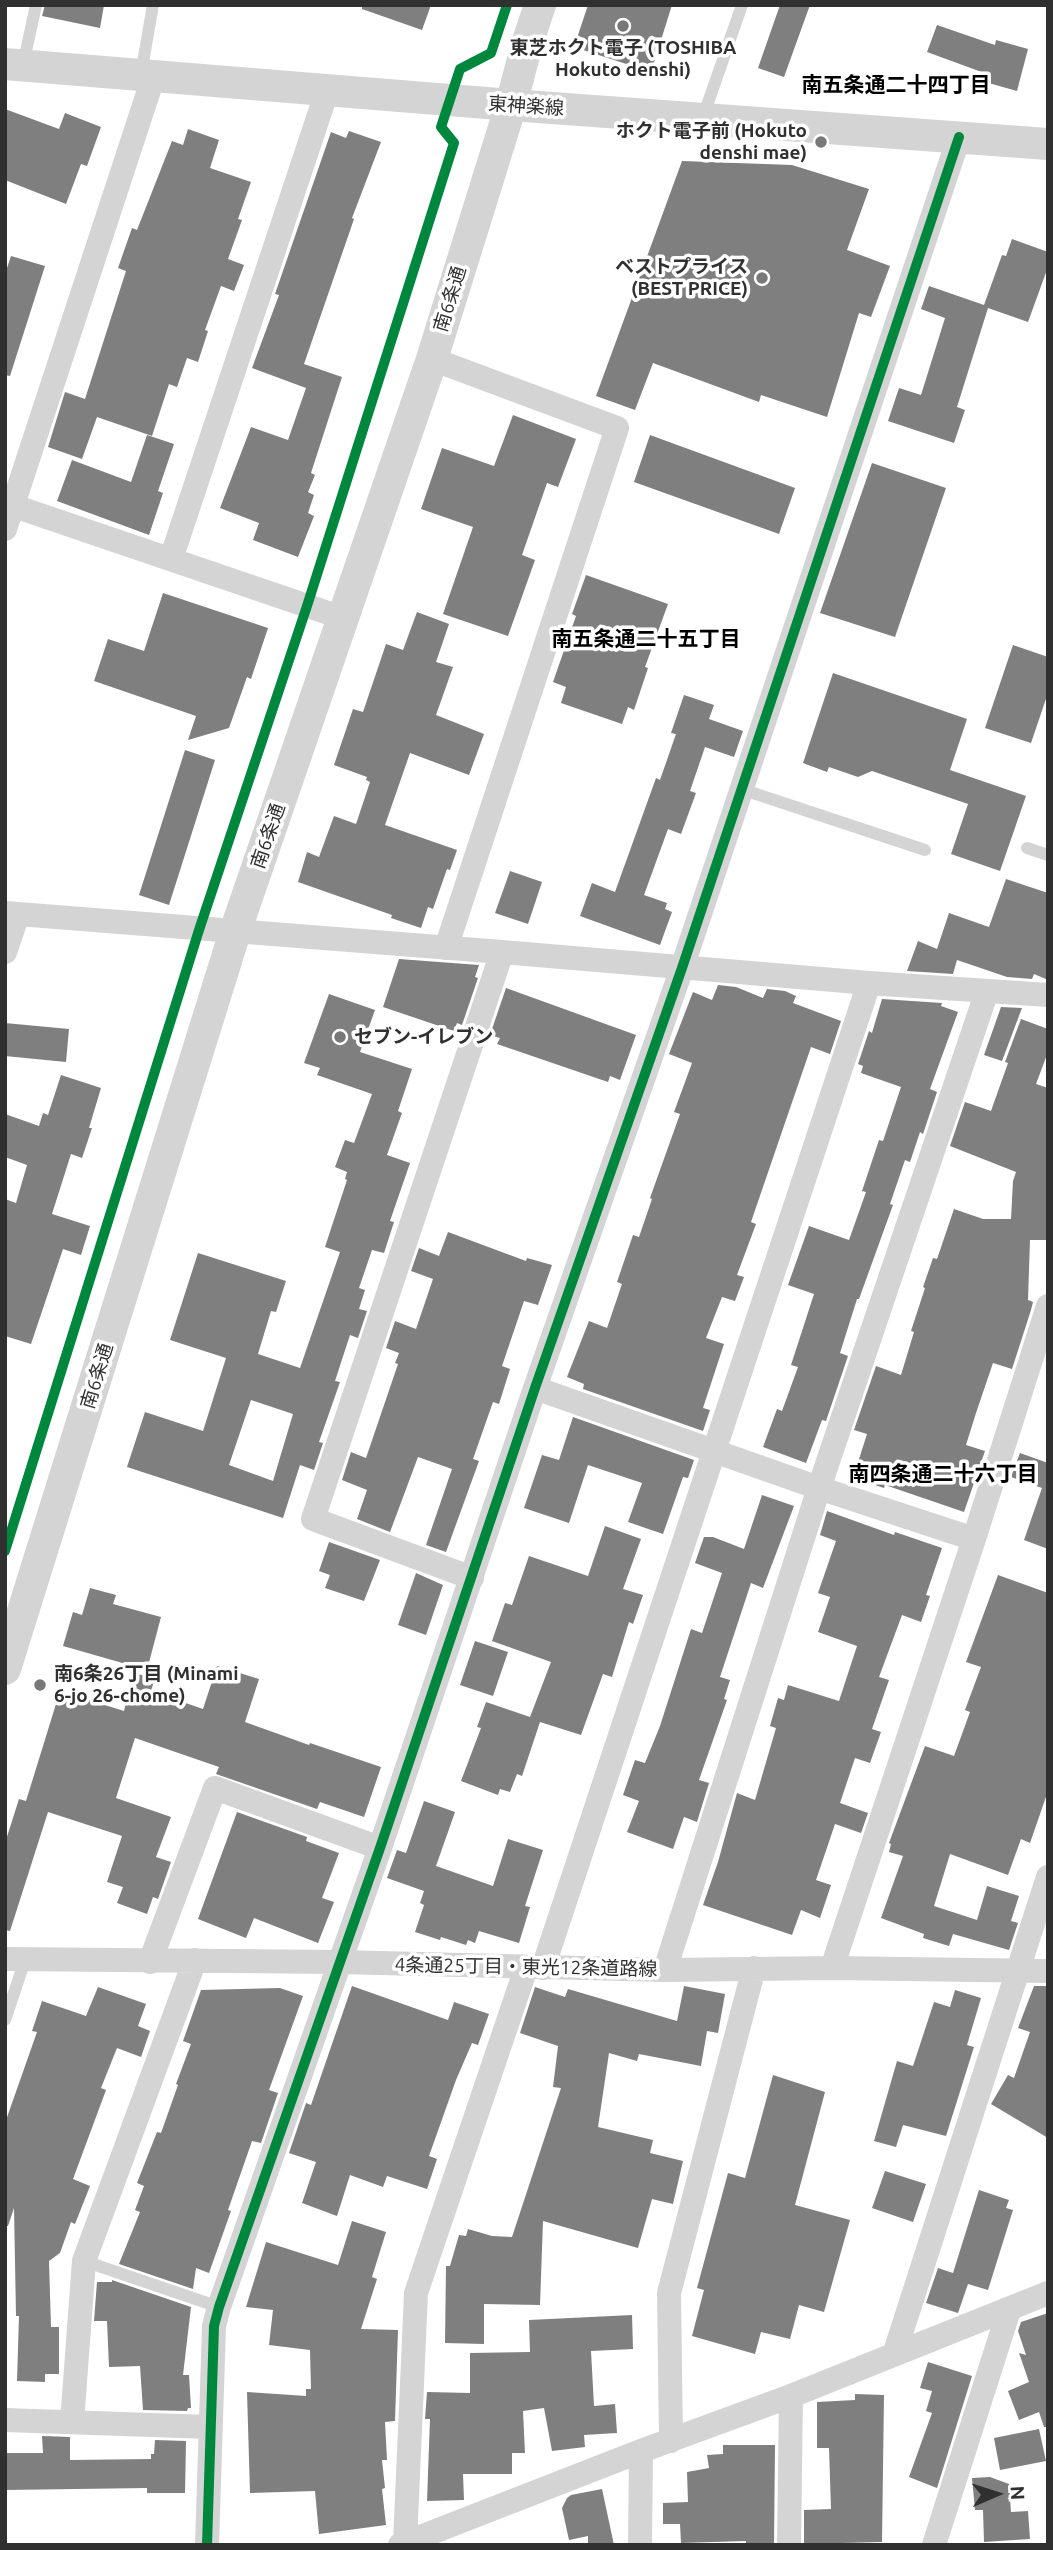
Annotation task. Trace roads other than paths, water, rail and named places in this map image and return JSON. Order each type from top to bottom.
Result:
[{"type":"street","name":"南6条通","points":[[5,1670],[235,932],[432,359],[512,106],[527,44],[540,5]]},
{"type":"street","name":"東神楽線","points":[[14,65],[512,106],[1048,144]]},
{"type":"street","points":[[147,77],[8,512],[170,559],[343,618]]},
{"type":"street","points":[[170,559],[327,91]]},
{"type":"street","points":[[207,2545],[214,2326],[219,2307],[380,1848],[535,1388],[682,968],[958,137]]},
{"type":"street","points":[[432,359],[617,428],[446,948]]},
{"type":"street","points":[[5,952],[12,914],[1048,995]]},
{"type":"street","points":[[472,1577],[313,1519],[502,952]]},
{"type":"street","points":[[869,983],[713,1451],[534,1968],[416,2293],[414,2542],[1048,2293]]},
{"type":"street","points":[[665,1970],[819,1488],[987,991]]},
{"type":"street","points":[[832,1968],[1044,1333],[1048,1306]]},
{"type":"street","points":[[535,1388],[819,1488],[974,1539]]},
{"type":"street","points":[[150,1962],[215,1788],[380,1848]]},
{"type":"street","points":[[894,2355],[1048,1877]]},
{"type":"street","name":"4条通25丁目・東光12条道路線","points":[[15,1959],[339,1962],[665,1970],[832,1968],[1048,1971]]},
{"type":"street","points":[[72,2422],[84,2261],[195,1960]]},
{"type":"street","points":[[671,2441],[669,2293],[754,1968]]},
{"type":"street","points":[[934,2545],[1009,2310]]},
{"type":"street","points":[[789,2545],[791,2396]]},
{"type":"street","points":[[5,2420],[211,2427]]},
{"type":"street","points":[[640,2545],[641,2451]]},
{"type":"lane","points":[[14,65],[36,5]]},
{"type":"lane","points":[[147,77],[153,5]]},
{"type":"lane","points":[[702,118],[742,5]]},
{"type":"lane","points":[[741,789],[925,850]]},
{"type":"lane","points":[[1027,848],[1048,855]]},
{"type":"lane","points":[[5,2020],[15,1959]]},
{"type":"lane","points":[[84,2261],[219,2307]]},
{"type":"place","name":"東芝ホクト電子 (TOSHIBA Hokuto denshi)","points":[[623,26]]},
{"type":"place","name":"ホクト電子前 (Hokuto denshi mae)","points":[[821,142]]},
{"type":"place","name":"ベストプライス (BEST PRICE)","points":[[762,278]]},
{"type":"place","name":"セブン-イレブン","points":[[340,1037]]},
{"type":"place","name":"南6条26丁目 (Minami 6-jo 26-chome)","points":[[40,1685]]},
{"type":"district","name":"南五条通二十四丁目","points":[[896,85]]},
{"type":"district","name":"南五条通二十五丁目","points":[[646,639]]},
{"type":"district","name":"南四条通二十六丁目","points":[[943,1474]]}]
